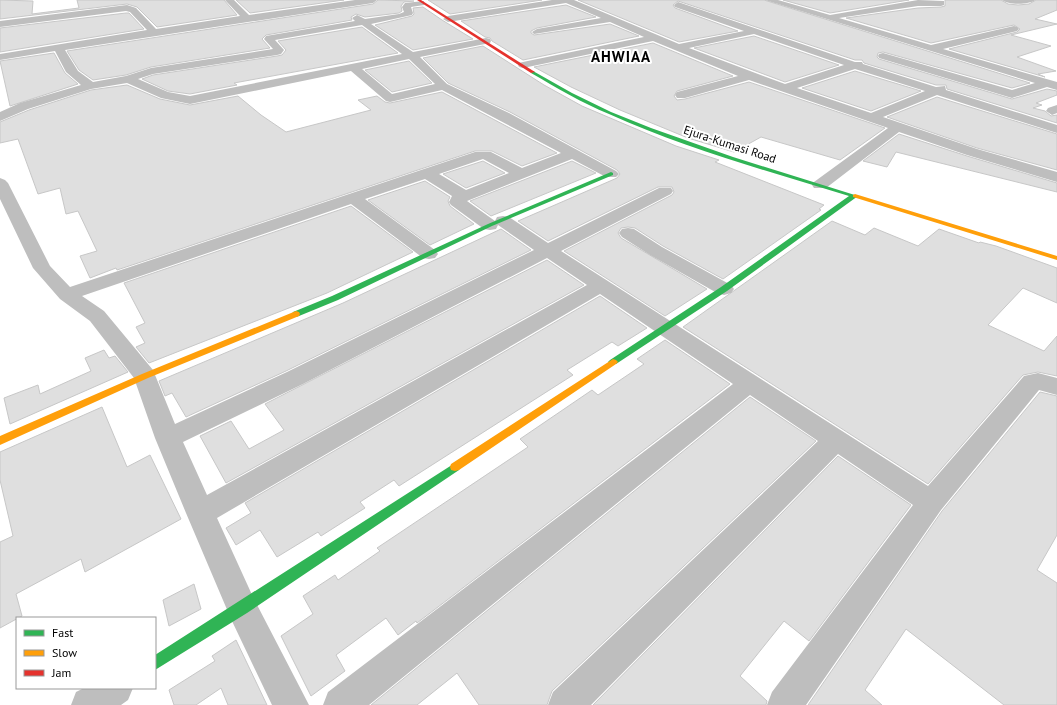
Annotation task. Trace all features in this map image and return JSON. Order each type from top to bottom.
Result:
[{"type":"street","points":[[229,0],[247,18]]},
{"type":"street","points":[[0,57],[154,32],[373,0]]},
{"type":"street","points":[[448,19],[568,0],[677,48],[748,76],[873,117],[972,152],[1057,178]]},
{"type":"street","points":[[769,0],[1052,85]]},
{"type":"street","points":[[1006,0],[1026,2],[1031,0]]},
{"type":"street","points":[[0,117],[24,106],[88,86],[128,79],[151,71],[277,52],[279,50],[269,40],[270,38],[406,15],[409,13],[406,7],[408,5],[420,1]]},
{"type":"street","name":"Ejura-Kumasi Road","points":[[420,1],[486,41],[498,51],[587,102],[682,142],[1057,258]]},
{"type":"street","points":[[695,1],[678,5],[854,65],[1057,129]]},
{"type":"street","points":[[829,17],[918,3],[941,3]]},
{"type":"street","points":[[338,5],[413,57],[443,86],[611,174]]},
{"type":"street","points":[[438,13],[464,7]]},
{"type":"street","points":[[0,24],[127,8],[133,10],[154,32]]},
{"type":"street","points":[[537,32],[611,19]]},
{"type":"street","points":[[931,48],[1014,29]]},
{"type":"street","points":[[677,48],[755,31]]},
{"type":"street","points":[[523,65],[654,38]]},
{"type":"street","points":[[128,79],[165,95],[190,100],[413,57],[486,41]]},
{"type":"street","points":[[786,88],[918,45]]},
{"type":"street","points":[[59,48],[71,72],[89,84],[88,86]]},
{"type":"street","points":[[883,56],[966,81],[1016,94],[1052,85]]},
{"type":"street","points":[[893,77],[959,57]]},
{"type":"street","points":[[354,68],[390,98],[443,86]]},
{"type":"street","points":[[873,117],[936,91],[1002,70]]},
{"type":"street","points":[[681,95],[748,76]]},
{"type":"street","points":[[820,185],[898,126]]},
{"type":"street","points":[[573,153],[518,173],[464,196],[458,199],[457,202],[548,250],[666,327],[749,384],[931,502]]},
{"type":"street","points":[[67,295],[352,197],[483,154],[518,173]]},
{"type":"street","points":[[427,173],[464,196]]},
{"type":"street","points":[[0,441],[145,376],[335,298],[497,223],[611,174]]},
{"type":"street","points":[[0,183],[42,268],[50,279],[67,295],[97,316],[145,376],[168,438],[242,608],[291,705]]},
{"type":"street","points":[[168,438],[295,378],[664,191]]},
{"type":"street","points":[[156,663],[666,327],[854,196]]},
{"type":"street","points":[[352,197],[429,254]]},
{"type":"street","points":[[628,233],[656,252],[724,288]]},
{"type":"street","points":[[200,513],[601,285]]},
{"type":"street","points":[[785,705],[931,502],[1032,382],[1038,381],[1057,387]]},
{"type":"street","points":[[341,705],[749,384]]},
{"type":"street","points":[[566,705],[836,440]]},
{"type":"street","points":[[89,705],[114,689]]},
{"type":"building","points":[[0,0],[33,1],[32,14],[79,8],[77,0],[224,0],[237,15],[157,27],[137,7],[127,4],[0,19]]},
{"type":"building","points":[[236,0],[344,0],[250,13]]},
{"type":"building","points":[[378,0],[414,1],[404,2],[401,6],[402,11],[399,13],[365,17],[356,14],[351,17],[352,20],[266,35],[262,39],[270,48],[151,67],[126,75],[93,80],[79,70],[67,51],[373,4]]},
{"type":"building","points":[[428,0],[542,0],[450,14]]},
{"type":"building","points":[[578,0],[764,0],[1030,83],[1012,88],[883,52],[878,53],[877,57],[879,59],[1012,99],[1047,89],[1057,91],[1057,95],[1036,103],[1042,105],[1033,108],[1045,111],[1051,116],[1057,115],[1057,123],[947,89],[946,85],[936,85],[864,63],[862,60],[855,60],[678,1],[673,5],[675,8],[738,31],[679,42]]},
{"type":"building","points":[[783,0],[909,0],[830,13]]},
{"type":"building","points":[[945,0],[1001,0],[1008,4],[1018,5],[1029,4],[1036,0],[1057,0],[1057,10],[1035,19],[1057,24],[1011,35],[1051,46],[1017,57],[1056,71],[1038,74],[1045,77],[949,49],[1017,32],[1020,29],[1014,25],[931,43],[846,18],[918,8],[941,7],[945,6]]},
{"type":"building","points":[[566,5],[596,17],[537,28],[531,31],[531,33],[534,35],[610,24],[639,36],[523,60],[461,21]]},
{"type":"building","points":[[423,7],[473,39],[413,50],[375,25],[412,16],[414,14],[413,8]]},
{"type":"building","points":[[129,13],[144,29],[0,52],[0,28]]},
{"type":"building","points":[[362,27],[398,53],[234,83],[237,85],[190,94],[168,91],[142,79],[153,75],[282,55],[286,50],[278,41]]},
{"type":"building","points":[[754,36],[839,65],[785,82],[694,48]]},
{"type":"building","points":[[653,43],[733,76],[677,91],[674,96],[677,100],[749,82],[885,128],[840,160],[761,137],[734,152],[688,138],[620,110],[571,87],[534,67]]},
{"type":"building","points":[[483,46],[544,85],[582,106],[676,146],[719,160],[715,162],[824,205],[819,209],[821,210],[723,279],[663,246],[635,228],[621,228],[618,233],[621,238],[707,289],[665,316],[564,251],[672,195],[674,192],[672,187],[658,187],[548,241],[518,221],[617,178],[620,174],[617,170],[510,112],[448,83],[423,58]]},
{"type":"building","points":[[54,53],[65,73],[78,84],[10,106],[0,61]]},
{"type":"building","points":[[409,61],[432,83],[392,92],[365,70]]},
{"type":"building","points":[[855,71],[921,91],[871,111],[802,88]]},
{"type":"building","points":[[127,85],[160,99],[190,105],[238,96],[261,115],[286,132],[371,110],[358,100],[377,96],[385,102],[390,103],[442,92],[557,153],[522,166],[492,151],[475,151],[117,270],[116,268],[90,278],[80,256],[97,251],[78,211],[66,214],[60,188],[38,194],[18,139],[0,143],[0,122],[29,110],[91,90]]},
{"type":"building","points":[[937,97],[1057,134],[1057,170],[977,148],[887,117]]},
{"type":"building","points":[[899,134],[1057,183],[1057,192],[896,152],[887,167],[863,161]]},
{"type":"building","points":[[483,161],[505,173],[466,188],[443,174]]},
{"type":"building","points":[[572,161],[596,173],[491,216],[470,201]]},
{"type":"building","points":[[425,181],[450,197],[448,201],[450,206],[474,224],[430,245],[368,200]]},
{"type":"building","points":[[351,206],[413,252],[327,293],[149,363],[136,347],[145,343],[136,327],[145,323],[124,283]]},
{"type":"building","points":[[832,221],[865,235],[874,228],[918,246],[939,229],[979,243],[996,246],[1057,268],[1057,303],[1023,288],[988,325],[1044,351],[1057,336],[1057,376],[1038,372],[1023,375],[928,484],[683,327]]},
{"type":"building","points":[[501,229],[531,250],[286,371],[186,417],[172,393],[165,396],[159,381],[343,303]]},
{"type":"building","points":[[547,260],[584,285],[226,483],[200,436],[231,421],[249,449],[284,430],[265,404]]},
{"type":"building","points":[[600,296],[647,328],[618,346],[612,342],[567,370],[573,375],[399,486],[394,480],[360,502],[365,508],[321,536],[318,532],[277,557],[260,530],[236,545],[226,528],[251,513],[245,503]]},
{"type":"building","points":[[665,340],[730,384],[417,623],[416,621],[398,635],[386,618],[336,655],[345,671],[311,696],[281,636],[313,614],[303,596],[335,575],[338,580],[380,551],[377,548],[528,447],[520,439],[592,390],[598,395],[644,364],[637,359]]},
{"type":"building","points":[[104,350],[109,358],[115,356],[128,372],[10,424],[4,398],[38,385],[40,394],[91,371],[85,358]]},
{"type":"building","points":[[1040,392],[1057,396],[1057,535],[1037,570],[1057,583],[1057,705],[1004,705],[906,629],[865,690],[882,705],[808,705],[942,511]]},
{"type":"building","points":[[750,397],[816,441],[552,691],[547,705],[479,705],[457,673],[417,705],[371,705]]},
{"type":"building","points":[[102,407],[127,467],[150,455],[181,519],[85,572],[81,559],[16,594],[22,616],[16,617],[16,619],[0,628],[0,542],[13,536],[0,480],[0,452]]},
{"type":"building","points":[[838,456],[911,505],[809,641],[784,621],[740,676],[767,701],[766,705],[593,705]]},
{"type":"building","points":[[194,584],[201,609],[169,626],[163,600]]},
{"type":"building","points":[[236,640],[267,705],[228,705],[221,688],[196,705],[174,705],[169,690],[215,661],[212,656]]},
{"type":"traffic: fast","points":[[533,72],[571,94],[609,113],[649,130],[731,158],[855,196]]},
{"type":"traffic: fast","points":[[296,314],[335,298],[490,225],[611,174]]},
{"type":"traffic: fast","points":[[613,362],[724,289],[854,196]]},
{"type":"traffic: fast","points":[[156,662],[242,608],[455,467]]},
{"type":"traffic: slow","points":[[855,196],[1057,258]]},
{"type":"traffic: slow","points":[[0,441],[145,376],[296,314]]},
{"type":"traffic: slow","points":[[455,467],[613,362]]},
{"type":"traffic: jam","points":[[419,0],[533,72]]},
{"type":"district","name":"AHWIAA","points":[[621,56]]}]
